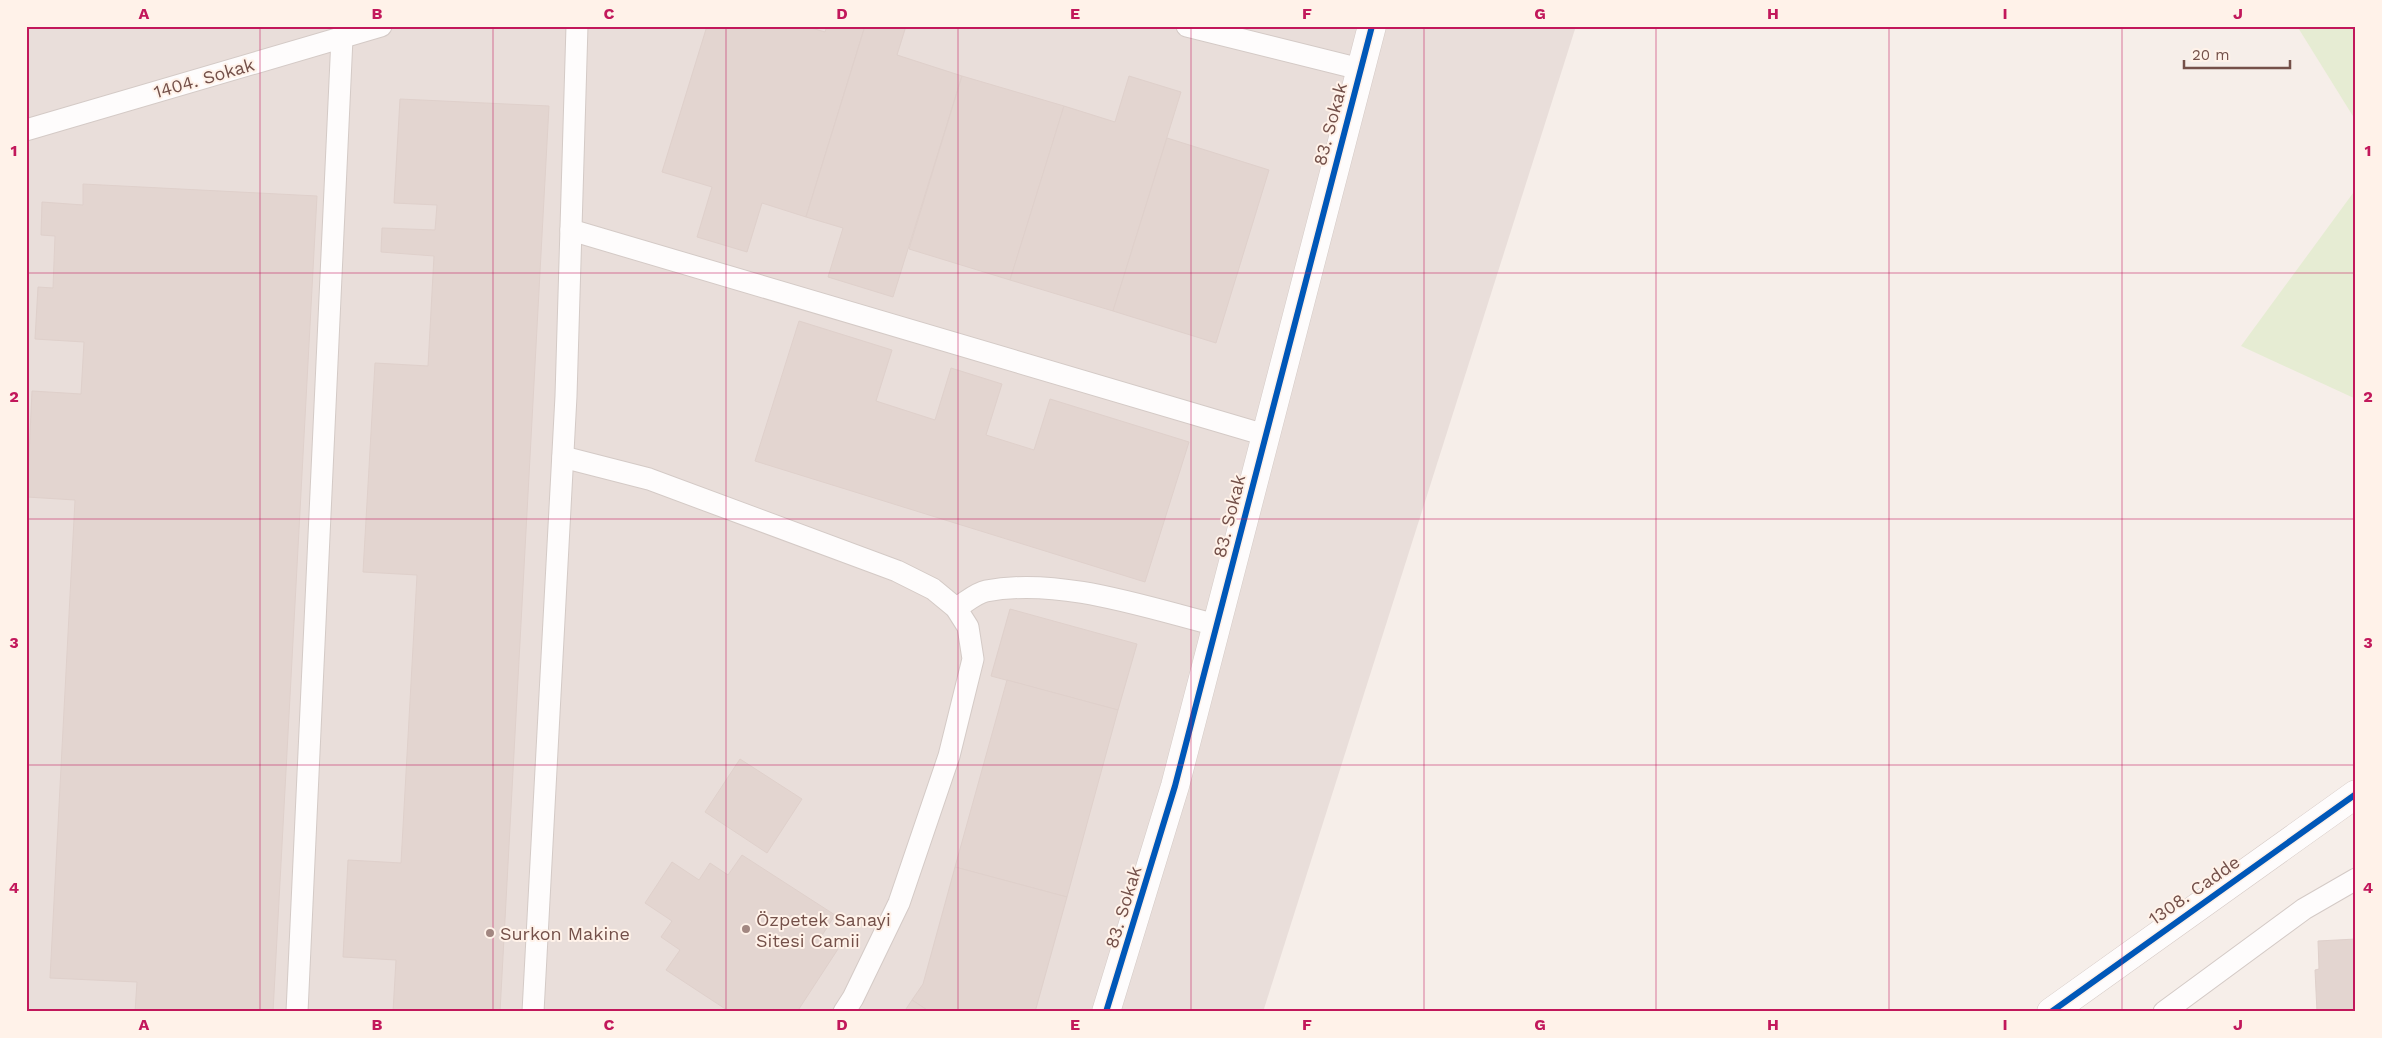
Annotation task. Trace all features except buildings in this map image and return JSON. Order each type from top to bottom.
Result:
[{"type":"street","name":"83. Sokak","points":[[1106,1012],[1175,786],[1372,26]]},
{"type":"street","name":"1308. Cadde","points":[[2051,1012],[2356,794]]},
{"type":"lane","name":"1404. Sokak","points":[[26,130],[381,26]]},
{"type":"lane","points":[[533,1012],[563,457],[577,26]]},
{"type":"lane","points":[[1187,26],[1360,69]]},
{"type":"lane","points":[[297,1012],[342,38]]},
{"type":"lane","points":[[571,230],[1265,435]]},
{"type":"lane","points":[[563,457],[649,479],[897,571],[933,589],[956,608],[968,627],[973,659],[949,756],[899,903],[853,998],[844,1012]]},
{"type":"lane","points":[[956,608],[984,591],[1056,589],[1090,593],[1216,625]]},
{"type":"lane","points":[[2164,1012],[2304,909],[2356,878]]},
{"type":"shaded area","points":[[26,26],[1576,26],[1263,1012],[26,1012]]},
{"type":"green space","points":[[2297,26],[2356,26],[2356,121]]},
{"type":"green space","points":[[2356,189],[2356,399],[2241,346]]},
{"type":"cycle path","points":[[1106,1012],[1175,786],[1372,26]]},
{"type":"cycle path","points":[[2051,1012],[2356,794]]},
{"type":"place","name":"Özpetek Sanayi Sitesi Camii","points":[[746,929]]},
{"type":"place","name":"Surkon Makine","points":[[490,933]]}]
